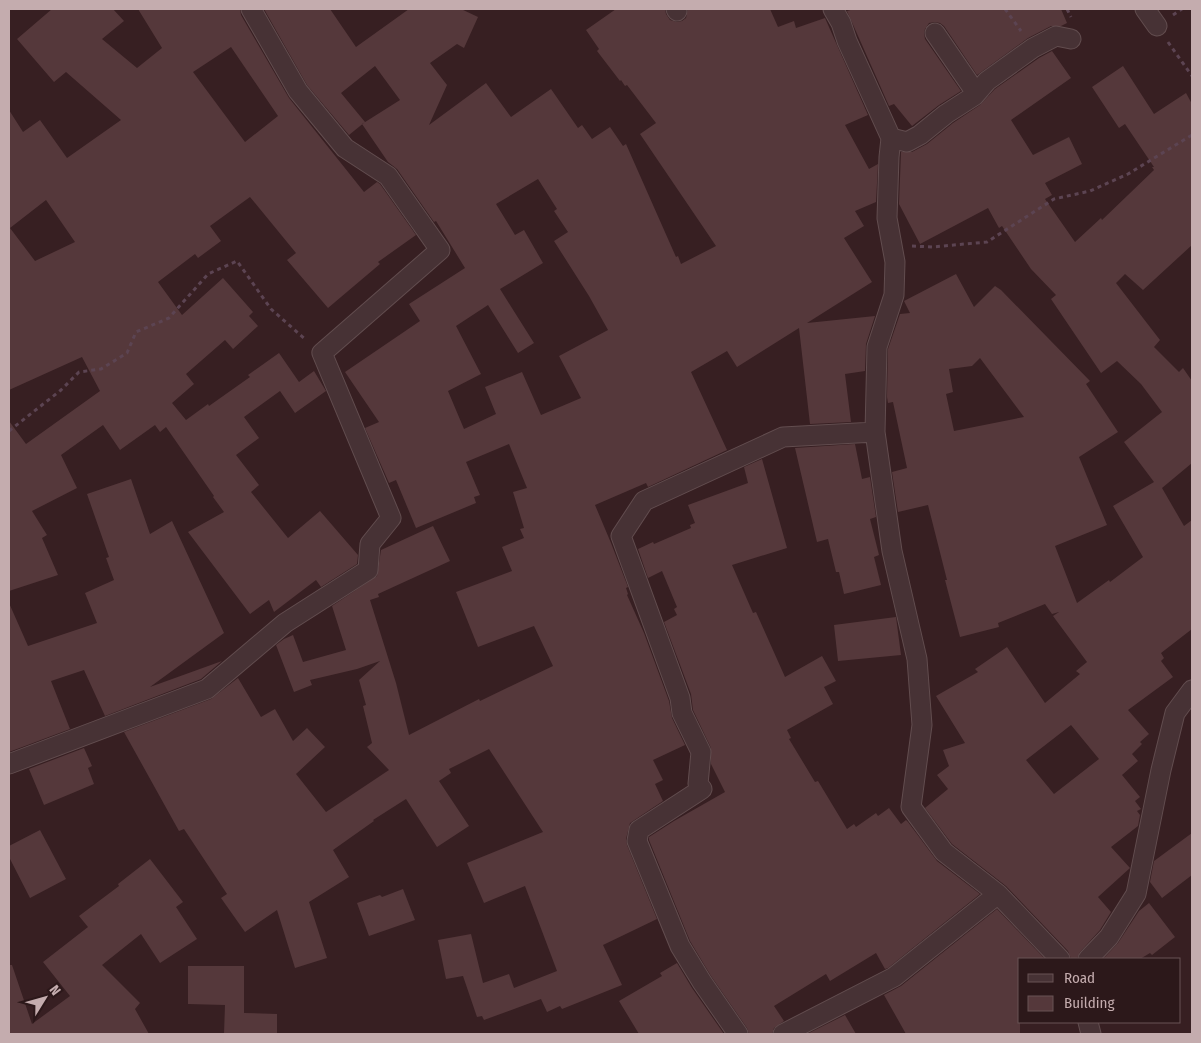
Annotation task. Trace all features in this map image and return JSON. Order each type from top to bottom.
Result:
[{"type":"street","points":[[9,764],[207,688],[285,623],[368,570],[370,544],[391,518],[322,353],[440,250],[388,176],[345,148],[298,91],[251,9]]},
{"type":"street","points":[[832,9],[841,23],[847,41],[891,138],[887,218],[896,262],[894,296],[877,347],[875,432],[892,551],[917,659],[922,725],[911,807],[944,852],[998,894],[1059,958]]},
{"type":"street","points":[[1145,9],[1157,26]]},
{"type":"street","points":[[934,33],[976,93]]},
{"type":"street","points":[[891,138],[907,142],[920,135],[976,93],[987,81],[1033,48],[1056,36],[1071,39]]},
{"type":"street","points":[[738,1034],[680,946],[637,841],[640,830],[702,789],[698,784],[701,752],[682,713],[680,698],[621,536],[644,501],[783,437],[875,432]]},
{"type":"street","points":[[1089,958],[1109,936],[1136,894],[1161,770],[1175,713],[1192,690]]},
{"type":"street","points":[[783,1034],[894,977],[998,894]]},
{"type":"path","points":[[1005,9],[1033,48]]},
{"type":"path","points":[[1157,26],[1192,76]]},
{"type":"path","points":[[892,244],[932,247],[987,242],[1054,199],[1090,192],[1128,174],[1192,135]]},
{"type":"path","points":[[9,431],[61,390],[79,372],[102,369],[127,353],[136,332],[169,318],[208,274],[237,261],[271,309],[322,353]]},
{"type":"building","points":[[52,9],[113,9],[124,21],[102,39],[137,68],[162,48],[138,9],[240,9],[241,15],[289,98],[364,192],[377,182],[380,184],[416,235],[378,262],[380,264],[328,308],[287,260],[296,253],[250,197],[210,226],[221,241],[198,258],[195,254],[158,282],[182,315],[223,278],[253,312],[249,316],[258,326],[233,349],[225,340],[186,374],[194,384],[172,403],[186,420],[250,377],[248,375],[279,353],[299,382],[314,371],[326,391],[295,413],[280,391],[244,417],[259,438],[236,455],[259,485],[251,492],[288,538],[320,511],[358,555],[357,564],[321,587],[316,580],[274,612],[269,600],[250,614],[188,532],[224,512],[166,427],[160,432],[155,425],[120,450],[103,425],[61,455],[77,488],[32,511],[47,535],[42,538],[58,575],[9,591],[9,421],[26,444],[100,391],[82,357],[9,390],[9,110],[23,132],[40,120],[67,158],[121,120],[66,72],[54,82],[17,39]],"holes":[[[231,47],[278,116],[245,142],[193,72]],[[46,200],[75,242],[35,261],[10,228]]]},
{"type":"building","points":[[264,9],[330,9],[356,47],[409,9],[461,9],[478,17],[464,48],[457,44],[430,63],[447,85],[429,125],[486,83],[511,117],[551,89],[578,128],[582,125],[592,139],[610,127],[623,146],[626,144],[676,257],[678,256],[681,264],[716,246],[640,134],[656,123],[627,85],[625,86],[620,81],[597,51],[599,49],[586,30],[616,9],[665,9],[670,20],[677,22],[686,18],[688,9],[770,9],[778,27],[794,21],[796,28],[825,18],[868,115],[845,125],[869,169],[878,164],[876,202],[855,211],[864,226],[844,238],[872,282],[807,323],[875,316],[866,344],[865,371],[845,374],[851,422],[810,424],[799,328],[737,367],[727,351],[691,372],[727,450],[648,487],[646,483],[595,505],[628,587],[626,588],[627,595],[644,633],[669,701],[672,718],[685,745],[653,760],[663,780],[655,784],[663,801],[630,823],[626,839],[657,919],[603,945],[622,985],[562,1009],[560,1006],[547,1012],[541,999],[484,1020],[482,1016],[477,1017],[463,976],[446,979],[438,940],[471,934],[483,983],[509,974],[514,988],[557,971],[525,886],[484,903],[467,863],[543,832],[489,749],[449,769],[451,773],[439,781],[469,826],[437,847],[406,799],[373,820],[333,850],[349,877],[309,902],[327,958],[295,968],[277,910],[245,932],[221,898],[227,894],[184,829],[179,831],[124,732],[211,699],[238,678],[261,717],[275,709],[293,741],[307,728],[325,747],[296,774],[326,812],[389,770],[367,747],[372,743],[363,706],[366,705],[359,680],[380,661],[357,669],[310,680],[312,685],[294,692],[276,645],[293,635],[303,662],[346,650],[332,606],[377,576],[381,550],[433,526],[450,561],[378,594],[379,597],[370,600],[396,683],[409,735],[479,699],[480,701],[553,666],[534,626],[478,647],[456,592],[512,571],[502,547],[524,538],[520,529],[524,528],[513,492],[527,488],[509,444],[466,462],[480,495],[474,497],[476,503],[416,528],[396,480],[389,483],[365,428],[379,422],[345,372],[420,321],[409,304],[465,268],[436,221],[434,222],[397,169],[388,162],[362,124],[349,135],[307,85]],"holes":[[[375,66],[400,100],[365,122],[341,93]],[[538,179],[557,209],[554,211],[568,232],[554,241],[608,330],[559,356],[581,398],[541,415],[522,372],[485,387],[496,414],[464,429],[448,391],[481,374],[456,326],[488,305],[518,353],[534,343],[500,289],[543,263],[524,230],[515,235],[496,204]]]},
{"type":"building","points":[[854,9],[1061,9],[1067,23],[1061,26],[1051,26],[1028,38],[977,75],[944,26],[935,22],[929,23],[924,33],[925,39],[961,91],[912,126],[894,104],[889,106],[847,11]]},
{"type":"building","points":[[1052,51],[1071,78],[1011,120],[1033,155],[1069,137],[1082,164],[1045,183],[1052,195],[1045,199],[1075,242],[1101,218],[1102,220],[1154,170],[1152,167],[1154,167],[1125,124],[1119,128],[1092,87],[1123,66],[1154,114],[1186,93],[1192,104],[1192,245],[1143,290],[1125,274],[1116,283],[1160,340],[1154,347],[1179,372],[1183,368],[1192,381],[1192,463],[1162,488],[1184,526],[1192,520],[1192,629],[1161,653],[1164,658],[1161,661],[1173,677],[1128,710],[1149,734],[1140,742],[1142,744],[1132,754],[1138,761],[1122,775],[1140,797],[1135,801],[1141,809],[1137,811],[1140,815],[1138,826],[1111,847],[1130,868],[1098,897],[1111,912],[1100,930],[1080,952],[1077,958],[1071,958],[1068,951],[1006,886],[952,844],[925,808],[948,789],[937,775],[949,766],[943,750],[965,743],[936,696],[978,672],[975,669],[1007,647],[1045,703],[1080,674],[1076,671],[1087,662],[1053,616],[1059,612],[1052,614],[1045,604],[998,623],[999,627],[960,637],[928,505],[898,512],[892,472],[907,468],[893,402],[888,403],[887,397],[888,349],[900,314],[910,313],[904,301],[956,274],[974,307],[995,286],[1090,381],[1086,384],[1118,432],[1079,457],[1107,525],[1055,546],[1077,603],[1109,580],[1110,582],[1143,557],[1113,506],[1154,482],[1124,442],[1162,412],[1141,384],[1117,361],[1101,373],[1051,299],[1056,295],[1031,269],[1002,226],[999,228],[988,208],[920,244],[899,204],[901,152],[912,152],[927,144],[953,123],[980,105],[995,89]],"holes":[[[980,358],[1024,417],[954,431],[946,394],[953,392],[949,369],[972,366]],[[1071,725],[1099,759],[1054,794],[1026,760]]]},
{"type":"building","points":[[855,444],[862,479],[870,477],[876,517],[870,519],[879,555],[874,557],[881,585],[844,594],[839,572],[836,572],[828,539],[817,542],[795,448]]},
{"type":"building","points":[[762,459],[787,548],[732,565],[753,613],[756,612],[785,677],[822,656],[836,681],[824,687],[833,704],[787,730],[791,738],[789,739],[815,782],[818,781],[847,829],[854,824],[856,827],[876,813],[878,816],[889,808],[901,824],[906,820],[908,822],[937,861],[980,894],[888,968],[885,969],[876,953],[830,981],[826,974],[774,1006],[784,1021],[774,1028],[772,1034],[749,1034],[747,1028],[711,976],[690,941],[649,840],[649,837],[674,821],[725,792],[711,764],[711,748],[693,710],[691,694],[664,622],[677,615],[674,609],[677,607],[662,571],[648,578],[638,549],[691,528],[690,525],[695,523],[688,505],[748,483],[744,467]]},
{"type":"building","points":[[131,479],[150,534],[172,521],[224,633],[150,687],[222,661],[201,679],[105,716],[84,670],[51,681],[70,729],[9,752],[9,603],[28,646],[97,623],[85,593],[114,580],[106,558],[109,557],[87,494]]},
{"type":"building","points":[[896,617],[901,655],[838,661],[834,625]]},
{"type":"building","points":[[84,748],[92,766],[88,768],[94,784],[44,805],[29,769]]},
{"type":"building","points":[[40,830],[66,879],[30,898],[9,857],[9,846]]},
{"type":"building","points":[[1192,833],[1192,875],[1162,898],[1150,882],[1154,861]]},
{"type":"building","points":[[150,859],[183,902],[176,907],[197,939],[160,963],[141,934],[102,965],[140,1003],[135,1009],[149,1034],[9,1034],[9,965],[12,965],[32,1024],[70,996],[43,962],[88,927],[79,916],[119,886],[118,884]]},
{"type":"building","points":[[403,889],[415,920],[369,936],[357,903],[380,895],[382,897]]},
{"type":"building","points":[[1149,903],[1175,937],[1152,955],[1150,953],[1142,958],[1104,958],[1118,943],[1139,911]]},
{"type":"building","points":[[997,909],[1044,958],[1018,958],[1018,1023],[1020,1023],[1020,1034],[906,1034],[884,995],[901,986]]},
{"type":"building","points":[[677,963],[724,1034],[639,1034],[619,1001],[662,976],[660,973]]},
{"type":"building","points":[[188,966],[244,966],[244,1013],[277,1014],[277,1034],[224,1034],[225,1005],[188,1004]]},
{"type":"building","points":[[845,1015],[856,1034],[807,1034]]}]
